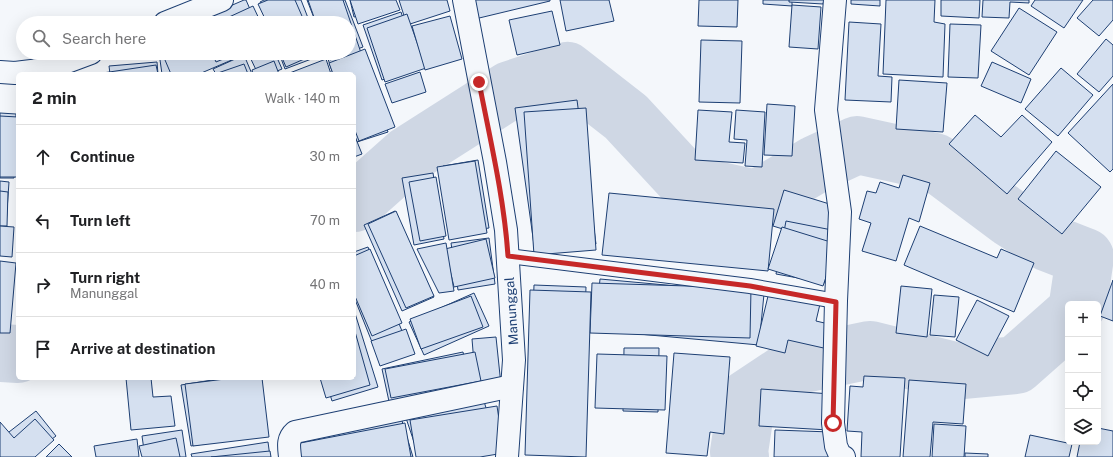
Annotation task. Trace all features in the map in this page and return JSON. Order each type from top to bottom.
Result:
[{"type":"main road","points":[[182,16],[222,0]]},
{"type":"main road","name":"Manunggal","points":[[464,0],[495,162],[506,230],[514,360],[508,457]]},
{"type":"main road","points":[[835,0],[826,110],[840,212],[833,423],[836,446],[840,455],[844,457]]},
{"type":"main road","points":[[23,72],[48,69],[72,60]]},
{"type":"main road","points":[[0,72],[16,73]]},
{"type":"main road","points":[[290,457],[289,439],[295,432],[512,386]]},
{"type":"lane","points":[[508,256],[750,286],[836,302]]},
{"type":"building","points":[[246,0],[253,16],[207,16]]},
{"type":"building","points":[[264,0],[301,0],[307,16],[265,16],[260,2]]},
{"type":"building","points":[[268,0],[295,0],[302,16],[264,16],[258,4]]},
{"type":"building","points":[[307,0],[345,0],[351,16],[313,16]]},
{"type":"building","points":[[308,0],[343,0],[348,16],[314,16]]},
{"type":"building","points":[[350,0],[387,0],[390,9],[356,17],[354,16]]},
{"type":"building","points":[[350,0],[396,0],[400,10],[358,24]]},
{"type":"building","points":[[399,0],[447,0],[450,11],[407,25]]},
{"type":"building","points":[[470,0],[550,0],[550,1],[475,19]]},
{"type":"building","points":[[560,0],[609,0],[614,21],[566,31]]},
{"type":"building","points":[[699,0],[738,0],[737,27],[698,26]]},
{"type":"building","points":[[763,0],[792,0],[792,6],[763,4]]},
{"type":"building","points":[[789,0],[824,0],[823,4],[789,2]]},
{"type":"building","points":[[851,0],[880,0],[880,6],[851,4]]},
{"type":"building","points":[[886,0],[935,0],[934,22],[945,24],[943,77],[883,74]]},
{"type":"building","points":[[941,0],[980,0],[979,18],[941,16]]},
{"type":"building","points":[[983,0],[1029,0],[1029,3],[1010,2],[1009,18],[982,17]]},
{"type":"building","points":[[1035,0],[1083,0],[1064,28],[1031,6]]},
{"type":"building","points":[[1093,0],[1113,0],[1113,20],[1099,36],[1077,18]]},
{"type":"building","points":[[792,5],[821,7],[818,49],[789,47]]},
{"type":"building","points":[[253,6],[258,16],[231,16]]},
{"type":"building","points":[[1019,8],[1057,32],[1029,75],[991,51]]},
{"type":"building","points":[[552,11],[560,45],[517,55],[509,20]]},
{"type":"building","points":[[401,12],[419,68],[382,80],[363,25]]},
{"type":"building","points":[[407,14],[426,68],[385,82],[367,28]]},
{"type":"building","points":[[450,16],[462,59],[425,70],[412,26]]},
{"type":"building","points":[[849,22],[881,24],[878,76],[892,77],[891,102],[845,100]]},
{"type":"building","points":[[950,24],[981,25],[978,78],[948,77]]},
{"type":"building","points":[[356,29],[363,47],[356,50]]},
{"type":"building","points":[[356,38],[388,132],[357,142],[356,72],[332,72],[328,60],[356,60]]},
{"type":"building","points":[[1106,39],[1113,45],[1113,76],[1099,92],[1077,74]]},
{"type":"building","points":[[701,40],[742,41],[740,103],[699,102]]},
{"type":"building","points":[[365,49],[395,127],[359,141],[356,133],[356,72],[332,72],[329,63],[337,60],[356,60],[356,52]]},
{"type":"building","points":[[160,60],[189,60],[194,72],[162,72]]},
{"type":"building","points":[[165,60],[232,60],[204,72],[170,72]]},
{"type":"building","points":[[233,60],[246,60],[251,72],[215,72],[213,69]]},
{"type":"building","points":[[251,60],[278,60],[282,69],[275,72],[257,72]]},
{"type":"building","points":[[282,60],[309,60],[285,69]]},
{"type":"building","points":[[283,60],[302,60],[286,67]]},
{"type":"building","points":[[326,60],[330,72],[292,72]]},
{"type":"building","points":[[274,61],[278,72],[252,72],[252,70]]},
{"type":"building","points":[[157,62],[158,72],[110,72],[109,66]]},
{"type":"building","points":[[992,62],[1031,79],[1021,103],[981,86]]},
{"type":"building","points":[[244,64],[247,72],[221,72]]},
{"type":"building","points":[[156,65],[158,72],[109,72]]},
{"type":"building","points":[[1061,68],[1093,95],[1058,136],[1025,109]]},
{"type":"building","points":[[420,72],[426,92],[392,103],[385,84]]},
{"type":"building","points":[[899,80],[947,83],[943,132],[896,129]]},
{"type":"building","points":[[1113,84],[1113,169],[1110,172],[1068,133]]},
{"type":"building","points":[[577,100],[596,244],[535,252],[515,108]]},
{"type":"building","points":[[767,104],[795,106],[792,156],[764,155]]},
{"type":"building","points":[[586,108],[596,250],[534,255],[524,112]]},
{"type":"building","points":[[698,110],[732,112],[729,142],[745,143],[743,163],[695,160]]},
{"type":"building","points":[[736,110],[765,112],[762,167],[745,166],[747,140],[734,139]]},
{"type":"building","points":[[0,113],[16,114],[14,178],[0,178]]},
{"type":"building","points":[[975,115],[1001,137],[1022,115],[1052,142],[1007,194],[949,144]]},
{"type":"building","points":[[0,116],[16,117],[16,177],[0,177]]},
{"type":"building","points":[[356,139],[362,154],[356,156]]},
{"type":"building","points":[[1056,151],[1101,187],[1062,234],[1018,199]]},
{"type":"building","points":[[478,160],[489,228],[454,233],[443,166]]},
{"type":"building","points":[[475,161],[487,233],[449,240],[437,167]]},
{"type":"building","points":[[433,173],[444,239],[414,245],[402,178]]},
{"type":"building","points":[[903,175],[930,183],[919,222],[909,218],[896,261],[862,251],[871,223],[859,219],[867,191],[876,193],[880,182],[899,188]]},
{"type":"building","points":[[436,177],[446,236],[420,241],[409,182]]},
{"type":"building","points":[[0,181],[9,182],[6,225],[0,224]]},
{"type":"building","points":[[784,190],[836,206],[825,242],[773,226]]},
{"type":"building","points":[[0,191],[8,192],[7,226],[0,226]]},
{"type":"building","points":[[609,193],[774,209],[768,271],[602,255]]},
{"type":"building","points":[[395,211],[434,297],[402,311],[364,225]]},
{"type":"building","points":[[396,211],[434,296],[406,308],[368,224]]},
{"type":"building","points":[[786,221],[837,231],[826,283],[776,274]]},
{"type":"building","points":[[0,226],[14,227],[12,257],[0,256]]},
{"type":"building","points":[[920,226],[997,258],[1001,249],[1034,263],[1014,312],[904,265]]},
{"type":"building","points":[[782,227],[837,244],[823,286],[768,269]]},
{"type":"building","points":[[489,238],[495,284],[458,290],[451,243]]},
{"type":"building","points":[[486,239],[495,278],[454,287],[445,249]]},
{"type":"building","points":[[446,243],[454,291],[439,293],[417,249]]},
{"type":"building","points":[[368,247],[404,336],[374,347],[356,302],[356,251]]},
{"type":"building","points":[[370,249],[402,323],[372,336],[356,299],[356,255]]},
{"type":"building","points":[[0,261],[16,263],[10,333],[0,333]]},
{"type":"building","points":[[600,279],[764,294],[759,345],[595,330]]},
{"type":"building","points":[[1113,280],[1113,321],[1101,316]]},
{"type":"building","points":[[592,283],[751,288],[750,338],[590,333]]},
{"type":"building","points":[[534,285],[586,287],[580,448],[528,446]]},
{"type":"building","points":[[901,286],[932,289],[927,337],[896,333]]},
{"type":"building","points":[[530,290],[591,292],[586,457],[525,455]]},
{"type":"building","points":[[769,292],[820,304],[816,321],[833,325],[828,349],[788,340],[785,353],[756,346]]},
{"type":"building","points":[[474,293],[489,326],[424,355],[409,322]]},
{"type":"building","points":[[934,295],[959,297],[955,337],[930,335]]},
{"type":"building","points":[[471,296],[483,327],[421,349],[410,319]]},
{"type":"building","points":[[977,300],[1009,316],[988,356],[956,340]]},
{"type":"building","points":[[356,316],[378,387],[332,401],[326,380],[356,380]]},
{"type":"building","points":[[406,329],[415,354],[380,366],[371,341]]},
{"type":"building","points":[[356,335],[370,385],[326,398],[321,380],[356,380]]},
{"type":"building","points":[[496,337],[501,385],[476,387],[472,339]]},
{"type":"building","points":[[624,348],[659,348],[658,412],[623,411]]},
{"type":"building","points":[[463,352],[471,390],[390,406],[382,369]]},
{"type":"building","points":[[475,352],[481,381],[391,398],[385,369]]},
{"type":"building","points":[[674,353],[730,357],[724,434],[710,432],[707,456],[666,453]]},
{"type":"building","points":[[597,354],[667,356],[665,410],[595,408]]},
{"type":"building","points":[[864,376],[905,378],[900,457],[861,457],[862,432],[847,431],[850,386],[863,387]]},
{"type":"building","points":[[126,380],[151,380],[153,397],[171,396],[175,426],[131,430]]},
{"type":"building","points":[[212,380],[257,380],[266,434],[191,446],[181,385]]},
{"type":"building","points":[[217,380],[262,380],[269,437],[193,446],[185,384]]},
{"type":"building","points":[[909,380],[966,384],[963,424],[933,422],[930,457],[903,457]]},
{"type":"building","points":[[761,389],[831,394],[829,430],[759,426]]},
{"type":"building","points":[[482,395],[497,443],[451,457],[419,457],[406,418]]},
{"type":"building","points":[[497,406],[504,453],[480,457],[416,457],[410,420]]},
{"type":"building","points":[[36,411],[56,436],[28,457],[0,457],[0,439]]},
{"type":"building","points":[[399,411],[413,457],[296,457],[292,443]]},
{"type":"building","points":[[35,419],[54,440],[35,457],[0,457],[0,422],[14,438]]},
{"type":"building","points":[[405,423],[411,457],[298,457],[295,444]]},
{"type":"building","points":[[934,424],[966,426],[964,457],[932,457]]},
{"type":"building","points":[[1101,429],[1113,431],[1113,457],[1077,457],[1079,445],[1101,445]]},
{"type":"building","points":[[182,430],[186,457],[145,457],[142,436]]},
{"type":"building","points":[[775,430],[831,432],[831,457],[774,457]]},
{"type":"building","points":[[1030,435],[1065,442],[1065,445],[1072,445],[1069,457],[1025,457]]},
{"type":"building","points":[[176,438],[180,457],[142,457],[139,446]]},
{"type":"building","points":[[137,439],[139,457],[96,457],[94,446]]},
{"type":"building","points":[[268,442],[270,457],[192,457],[191,454]]},
{"type":"building","points":[[59,444],[72,457],[46,457]]},
{"type":"building","points":[[270,451],[271,457],[211,457]]},
{"type":"building","points":[[965,453],[988,454],[988,457],[965,457]]},
{"type":"waterway","points":[[356,201],[408,155],[510,90],[567,71],[626,117],[688,184],[757,199],[816,164],[857,145],[935,162],[1010,218],[1049,243],[1085,257],[1078,301]]},
{"type":"waterway","points":[[740,457],[739,452],[747,399],[798,365],[870,350],[954,371],[1016,365],[1065,322]]},
{"type":"waterway","points":[[0,353],[16,354]]},
{"type":"route","points":[[479,82],[495,162],[506,230],[508,256],[750,286],[836,302],[833,423]]}]
